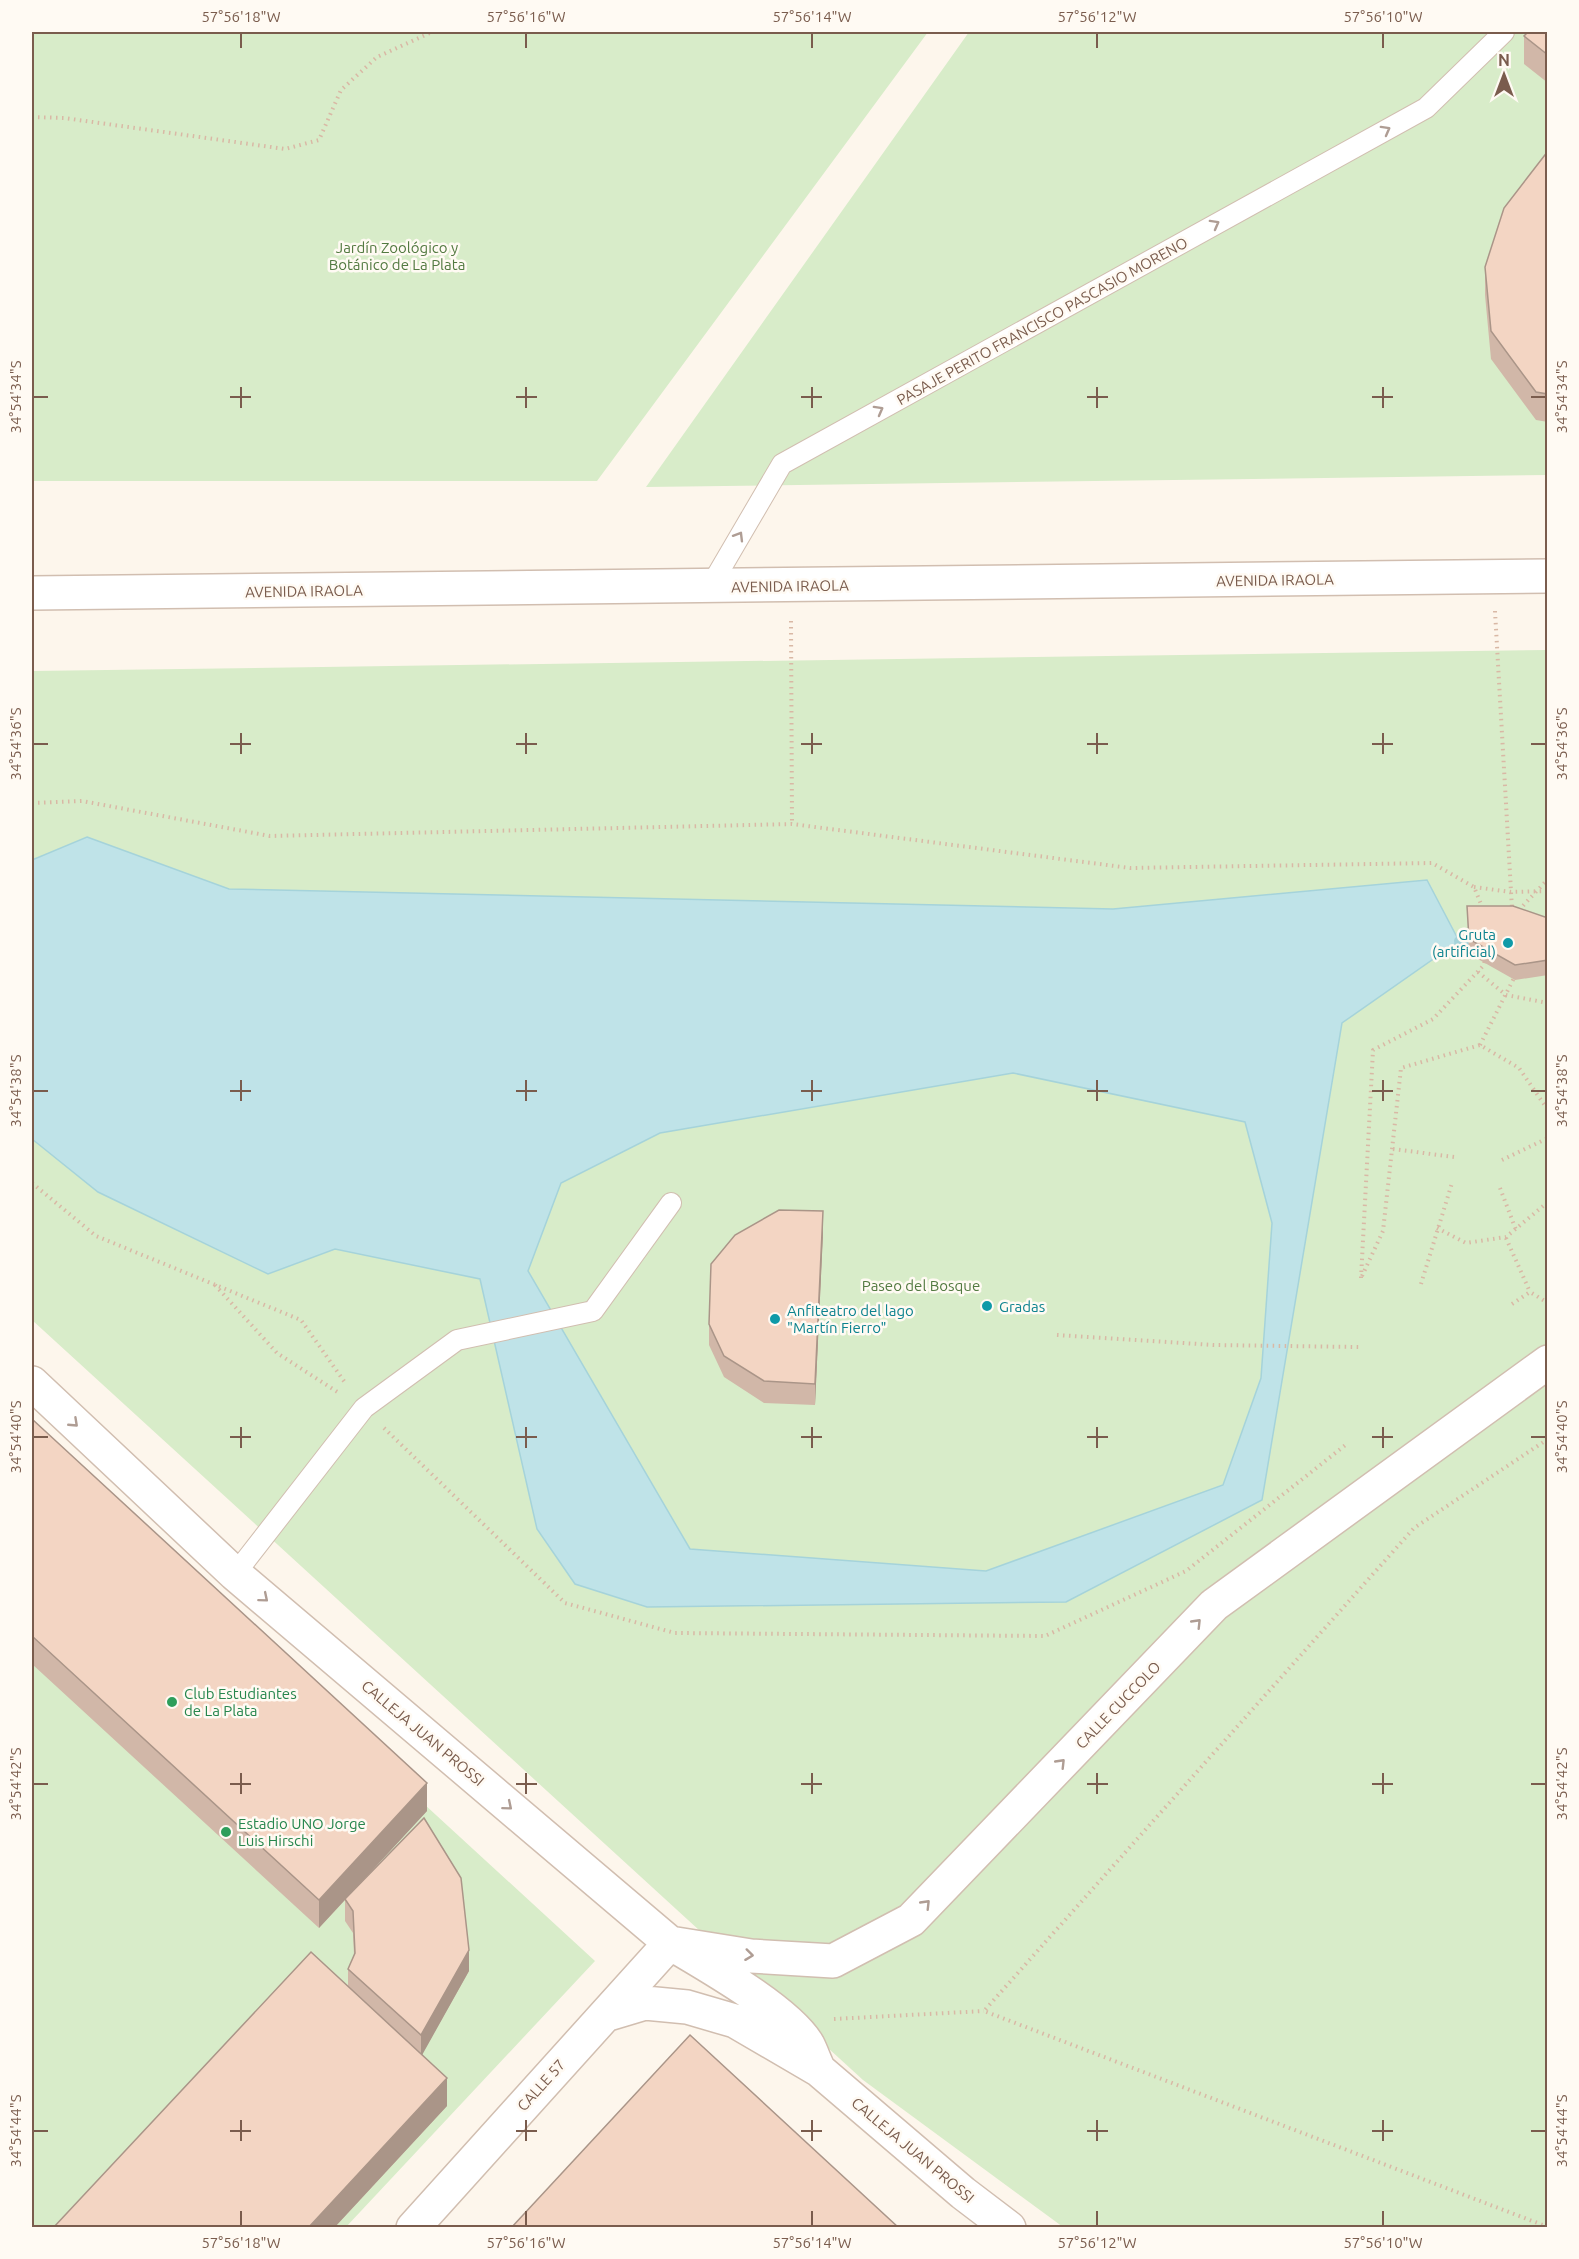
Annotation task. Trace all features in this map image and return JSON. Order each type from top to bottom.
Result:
[{"type":"street","name":"AVENIDA IRAOLA","points":[[32,593],[1548,576]]},
{"type":"street","name":"CALLE CUCCOLO","points":[[670,1943],[751,1956],[833,1961],[910,1920],[1214,1605],[1548,1362]]},
{"type":"street","name":"CALLEJA JUAN PROSSI","points":[[32,1383],[235,1574],[670,1943],[741,1986],[786,2021],[807,2043],[819,2070]]},
{"type":"street","name":"CALLE 57","points":[[413,2228],[670,1943]]},
{"type":"street","name":"CALLEJA JUAN PROSSI","points":[[605,2015],[645,2003],[687,2007],[735,2021],[819,2070],[963,2193],[1009,2228]]},
{"type":"lane","name":"PASAJE PERITO FRANCISCO PASCASIO MORENO","points":[[710,587],[782,464],[1426,108],[1504,32]]},
{"type":"lane","points":[[235,1574],[364,1408],[457,1340],[593,1311],[671,1203]]},
{"type":"path","points":[[32,117],[64,118],[285,149],[320,140],[341,90],[377,57],[432,32]]},
{"type":"path","points":[[1494,577],[1513,917],[1534,891],[1548,879]]},
{"type":"path","points":[[791,586],[792,824]]},
{"type":"path","points":[[32,802],[82,801],[270,836],[792,824],[1130,868],[1432,863],[1474,887],[1511,892],[1548,891]]},
{"type":"path","points":[[1474,887],[1487,920]]},
{"type":"path","points":[[1485,950],[1484,965],[1433,1019],[1373,1050],[1361,1278],[1383,1231],[1401,1068],[1480,1045],[1515,980],[1515,970]]},
{"type":"path","points":[[1478,972],[1506,995],[1548,1003]]},
{"type":"path","points":[[1480,1045],[1519,1068],[1548,1110]]},
{"type":"path","points":[[1502,1160],[1548,1138]]},
{"type":"path","points":[[1393,1149],[1454,1157]]},
{"type":"path","points":[[32,1183],[96,1236],[302,1320],[364,1408],[565,1603],[675,1633],[1045,1636],[1186,1571],[1348,1443]]},
{"type":"path","points":[[1421,1284],[1452,1183]]},
{"type":"path","points":[[1500,1188],[1516,1230]]},
{"type":"path","points":[[1437,1228],[1466,1243],[1506,1238],[1548,1202]]},
{"type":"path","points":[[1506,1238],[1530,1292],[1548,1303]]},
{"type":"path","points":[[212,1282],[277,1353],[364,1408]]},
{"type":"path","points":[[1512,1304],[1530,1292]]},
{"type":"path","points":[[1057,1335],[1214,1345],[1359,1347]]},
{"type":"path","points":[[984,2011],[1414,1528],[1548,1438]]},
{"type":"path","points":[[786,2021],[984,2011],[1548,2227]]},
{"type":"green space","name":"Jardín Zoológico y Botánico de La Plata","points":[[32,32],[928,32],[597,481],[32,481]]},
{"type":"green space","points":[[969,32],[1547,32],[1547,475],[646,487]]},
{"type":"green space","name":"Paseo del Bosque","points":[[1547,650],[1547,2227],[1063,2227],[863,2080],[32,1320],[32,671]]},
{"type":"green space","name":"Estadio UNO Jorge Luis Hirschi","points":[[32,1444],[595,1961],[346,2227],[32,2227]]},
{"type":"water","points":[[87,837],[229,889],[1113,909],[1427,880],[1459,941],[1342,1023],[1262,1500],[1066,1602],[647,1607],[575,1584],[537,1529],[480,1279],[335,1249],[268,1274],[98,1192],[32,1139],[32,860]],"holes":[[[1013,1073],[1245,1122],[1272,1223],[1261,1378],[1223,1485],[986,1571],[690,1549],[528,1271],[561,1183],[660,1133]]]},
{"type":"building","points":[[1528,32],[1548,32],[1548,55],[1524,36]]},
{"type":"building","points":[[1548,151],[1548,394],[1536,392],[1491,331],[1485,267],[1504,208]]},
{"type":"building","name":"Gruta (artificial)","points":[[1467,906],[1513,906],[1548,918],[1548,960],[1515,965],[1469,939]]},
{"type":"building","points":[[779,1210],[823,1211],[815,1384],[764,1381],[724,1356],[709,1324],[711,1264],[735,1235]]},
{"type":"building","points":[[32,1419],[427,1783],[319,1900],[32,1636]]},
{"type":"building","points":[[424,1818],[461,1878],[469,1950],[421,2035],[348,1969],[355,1953],[353,1911],[345,1899]]},
{"type":"building","points":[[311,1952],[447,2078],[308,2228],[53,2228]]},
{"type":"building","points":[[690,2035],[899,2228],[511,2228]]},
{"type":"waterway","points":[[1459,941],[1481,943]]},
{"type":"place","name":"Gruta (artificial)","points":[[1508,943]]},
{"type":"place","name":"Gradas","points":[[987,1306]]},
{"type":"place","name":"Anfiteatro del lago \"Martín Fierro\"","points":[[775,1319]]},
{"type":"place","name":"Club Estudiantes de La Plata","points":[[172,1702]]},
{"type":"place","name":"Estadio UNO Jorge Luis Hirschi","points":[[226,1832]]}]
